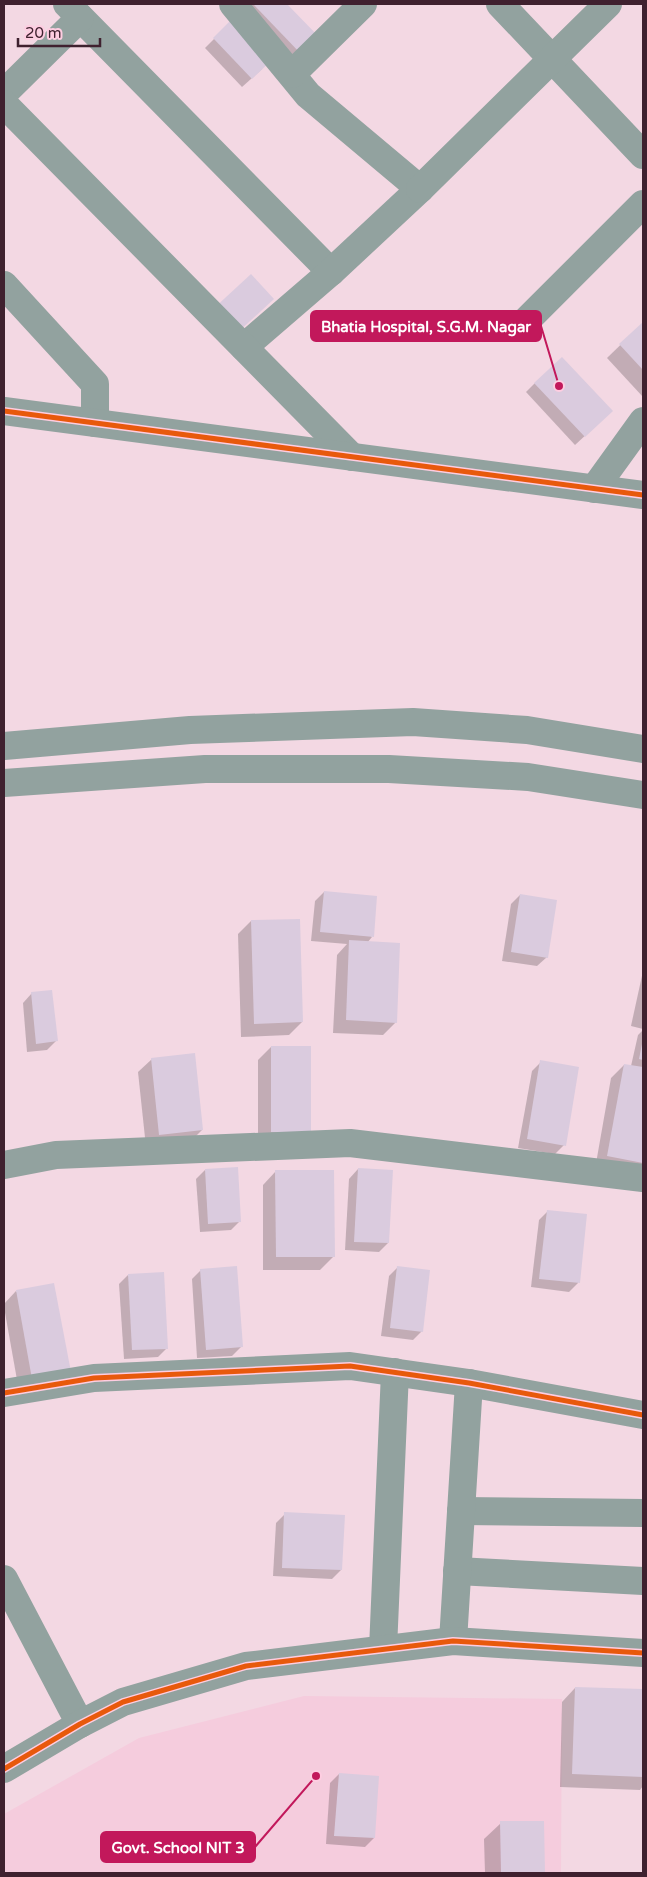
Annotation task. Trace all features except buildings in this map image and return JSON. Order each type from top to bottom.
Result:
[{"type":"street","points":[[233,4],[308,95],[420,188]]},
{"type":"street","points":[[292,74],[363,4]]},
{"type":"street","points":[[500,4],[643,154]]},
{"type":"street","points":[[244,347],[332,272],[608,4]]},
{"type":"street","points":[[4,93],[74,11],[332,272]]},
{"type":"street","points":[[4,104],[352,457]]},
{"type":"street","points":[[524,323],[643,204]]},
{"type":"street","points":[[4,285],[95,384],[95,423]]},
{"type":"street","points":[[4,411],[643,495]]},
{"type":"street","points":[[594,489],[643,421]]},
{"type":"street","points":[[4,746],[190,730],[413,722],[527,730],[643,749]]},
{"type":"street","points":[[4,783],[205,769],[389,769],[528,777],[643,795]]},
{"type":"street","points":[[4,1165],[56,1155],[350,1143],[643,1178]]},
{"type":"street","points":[[4,1393],[94,1378],[350,1366],[469,1382],[643,1415]]},
{"type":"street","points":[[383,1649],[395,1372]]},
{"type":"street","points":[[453,1641],[469,1382]]},
{"type":"street","points":[[461,1511],[643,1513]]},
{"type":"street","points":[[458,1570],[643,1581]]},
{"type":"street","points":[[4,1579],[80,1724]]},
{"type":"street","points":[[4,1769],[80,1724],[123,1702],[246,1666],[453,1641],[643,1653]]},
{"type":"shaded area","points":[[304,1696],[562,1699],[561,1873],[4,1873],[4,1814],[139,1738]]},
{"type":"cycle path","points":[[4,411],[643,495]]},
{"type":"cycle path","points":[[4,1393],[94,1378],[350,1366],[469,1383],[643,1415]]},
{"type":"cycle path","points":[[4,1769],[80,1724],[123,1702],[246,1666],[453,1641],[643,1653]]},
{"type":"place","name":"Bhatia Hospital, S.G.M. Nagar","points":[[559,386]]},
{"type":"place","name":"Govt. School NIT 3","points":[[316,1776]]}]
